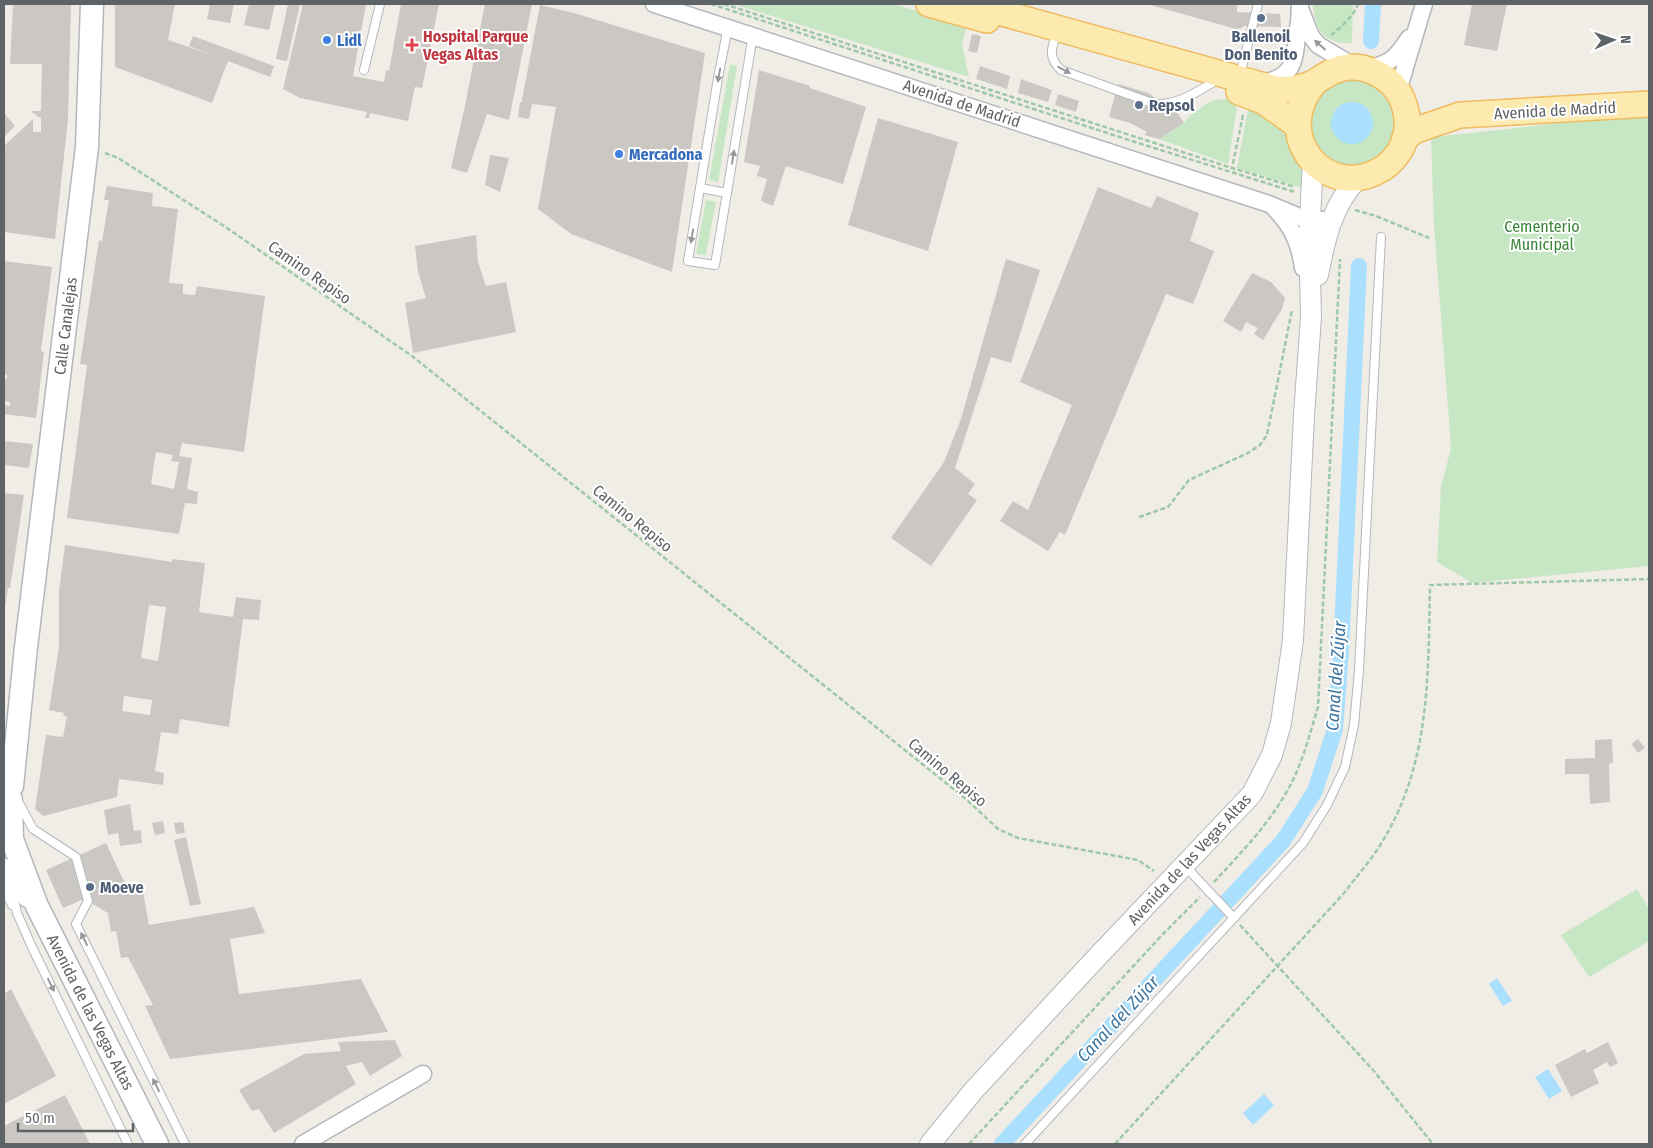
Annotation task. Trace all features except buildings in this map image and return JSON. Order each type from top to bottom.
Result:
[{"type":"main road","name":"Calle Canalejas","points":[[10,797],[26,647],[87,147],[92,4]]},
{"type":"main road","points":[[929,4],[1057,34],[1248,86],[1263,101],[1297,125]]},
{"type":"main road","points":[[970,4],[1022,11],[1057,34],[1212,84],[1279,90],[1296,89],[1340,69],[1361,68],[1384,78],[1400,94],[1427,109],[1460,115]]},
{"type":"main road","points":[[1315,82],[1302,101],[1298,113],[1297,125],[1300,138],[1305,151],[1313,162],[1323,170],[1346,178],[1358,178],[1374,174],[1388,165],[1399,153],[1408,124],[1400,94]]},
{"type":"main road","name":"Avenida de Madrid","points":[[1460,115],[1649,104]]},
{"type":"main road","points":[[1405,138],[1416,130],[1460,115]]},
{"type":"main road","name":"Calle Canalejas","points":[[4,723],[26,647]]},
{"type":"main road","points":[[4,762],[10,774],[10,797]]},
{"type":"main road","name":"Avenida de las Vegas Altas","points":[[10,797],[12,838],[27,910]]},
{"type":"main road","name":"Avenida de las Vegas Altas","points":[[5,878],[27,910],[157,1144]]},
{"type":"street","name":"Avenida de Madrid","points":[[654,4],[1270,204]]},
{"type":"street","points":[[1248,86],[1280,78],[1291,68],[1295,59],[1300,6]]},
{"type":"street","points":[[1300,6],[1311,36],[1318,45],[1361,68],[1383,66],[1392,60],[1408,40],[1422,10]]},
{"type":"street","points":[[1400,94],[1422,10]]},
{"type":"street","points":[[1310,317],[1310,202],[1313,162]]},
{"type":"street","points":[[1310,317],[1324,246],[1335,213],[1348,189],[1358,178]]},
{"type":"street","points":[[1270,204],[1296,205],[1310,202],[1335,213]]},
{"type":"street","points":[[1270,204],[1286,220],[1296,237],[1301,253],[1310,317]]},
{"type":"street","name":"Avenida de las Vegas Altas","points":[[930,1144],[974,1090],[1252,794],[1272,755],[1281,723],[1293,640],[1310,317]]},
{"type":"street","points":[[303,1144],[423,1074]]},
{"type":"lane","points":[[364,70],[380,4]]},
{"type":"lane","points":[[1248,86],[1258,4]]},
{"type":"lane","points":[[728,28],[688,261],[715,265],[753,35]]},
{"type":"lane","points":[[1057,34],[1052,53],[1054,64],[1061,70],[1155,104],[1176,102],[1212,84]]},
{"type":"lane","points":[[700,188],[727,193]]},
{"type":"lane","points":[[1025,1144],[1304,843],[1327,805],[1345,767],[1354,725],[1359,670],[1381,237]]},
{"type":"lane","points":[[10,797],[33,830],[76,857],[88,901],[76,924],[185,1144]]},
{"type":"lane","points":[[1184,865],[1234,918]]},
{"type":"lane","points":[[27,910],[128,1144]]},
{"type":"path","points":[[711,4],[1135,142],[1310,202]]},
{"type":"path","points":[[724,4],[1232,168],[1310,202]]},
{"type":"path","points":[[1318,45],[1341,27],[1358,4]]},
{"type":"path","points":[[1232,168],[1248,86]]},
{"type":"path","name":"Camino Repiso","points":[[87,147],[118,158],[219,223],[412,356],[958,793],[998,829],[1018,838],[1138,860],[1168,882]]},
{"type":"path","points":[[1335,213],[1376,216],[1428,238]]},
{"type":"path","points":[[969,1144],[1163,934],[1210,893],[1275,810],[1287,792],[1303,757],[1318,707],[1341,254]]},
{"type":"path","points":[[1139,517],[1168,507],[1189,480],[1248,453],[1260,445],[1267,435],[1295,290],[1305,280]]},
{"type":"path","points":[[1114,1144],[1345,892],[1377,850],[1397,814],[1413,773],[1424,726],[1428,669],[1430,584],[1649,579]]},
{"type":"path","points":[[1234,918],[1374,1070],[1433,1144]]},
{"type":"green space","points":[[733,4],[893,4],[967,26],[962,44],[969,77]]},
{"type":"green space","points":[[1313,4],[1353,4],[1352,43],[1334,41],[1323,34],[1316,22]]},
{"type":"green space","points":[[730,64],[737,66],[718,182],[709,180]]},
{"type":"green space","points":[[1352,79],[1369,82],[1383,91],[1392,105],[1395,122],[1392,139],[1383,153],[1369,162],[1352,165],[1335,162],[1321,153],[1312,139],[1309,122],[1312,105],[1321,91],[1335,82]]},
{"type":"green space","points":[[1229,99],[1238,101],[1228,164],[1159,139],[1184,123],[1188,117],[1213,100]]},
{"type":"green space","points":[[1249,104],[1281,121],[1306,168],[1306,189],[1237,168]]},
{"type":"green space","name":"Cementerio Municipal","points":[[1649,112],[1649,566],[1472,583],[1437,562],[1441,487],[1451,448],[1434,226],[1431,137]]},
{"type":"green space","points":[[706,200],[716,202],[706,255],[696,254]]},
{"type":"green space","points":[[1637,889],[1649,909],[1649,941],[1589,977],[1561,935]]},
{"type":"water","points":[[1352,102],[1367,108],[1373,123],[1367,138],[1352,144],[1337,138],[1331,123],[1337,108]]},
{"type":"water","points":[[1497,978],[1512,1001],[1503,1006],[1489,984]]},
{"type":"water","points":[[1548,1069],[1562,1091],[1549,1099],[1535,1077]]},
{"type":"water","points":[[1264,1094],[1274,1105],[1253,1125],[1243,1113]]},
{"type":"waterway","name":"Canal del Zújar","points":[[1371,41],[1373,4]]},
{"type":"waterway","name":"Canal del Zújar","points":[[1002,1144],[1283,841],[1315,791],[1335,729],[1341,652],[1359,266]]},
{"type":"place","name":"Ballenoil Don Benito","points":[[1261,18]]},
{"type":"place","name":"Lidl","points":[[327,40]]},
{"type":"place","name":"Hospital Parque Vegas Altas","points":[[412,45]]},
{"type":"place","name":"Repsol","points":[[1139,105]]},
{"type":"place","name":"Mercadona","points":[[619,154]]},
{"type":"place","name":"Moeve","points":[[90,887]]}]
